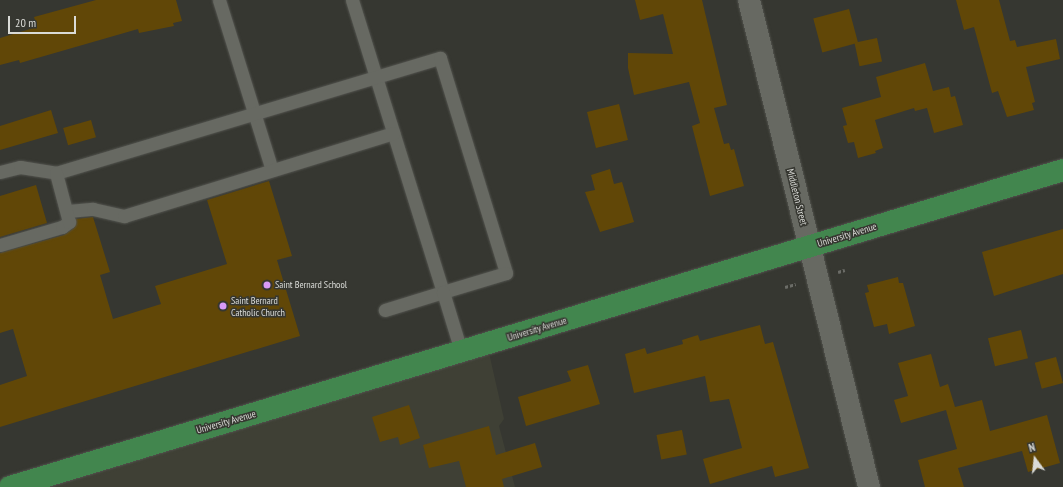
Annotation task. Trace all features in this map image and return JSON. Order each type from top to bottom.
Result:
[{"type":"main road","name":"University Avenue","points":[[10,487],[1063,170]]},
{"type":"street","name":"Middleton Street","points":[[748,0],[869,487]]},
{"type":"lane","points":[[219,0],[272,170]]},
{"type":"lane","points":[[352,0],[461,351]]},
{"type":"lane","points":[[0,172],[20,167],[56,173],[255,115],[440,58],[506,273],[385,310]]},
{"type":"lane","points":[[68,211],[93,209],[124,216],[394,133]]},
{"type":"lane","points":[[0,246],[62,227],[69,222],[68,211],[56,173]]},
{"type":"shaded area","points":[[487,344],[504,419],[499,426],[515,487],[10,487]]},
{"type":"building","points":[[96,0],[176,0],[182,21],[173,23],[174,26],[139,33],[138,29],[20,63],[19,60],[0,65],[0,38],[37,27],[34,17]]},
{"type":"building","points":[[635,0],[702,0],[727,105],[714,108],[724,144],[729,143],[731,150],[734,149],[744,186],[710,196],[692,126],[700,123],[689,82],[634,95],[628,68],[628,53],[673,54],[663,14],[640,20]]},
{"type":"building","points":[[956,0],[999,0],[1010,41],[1015,40],[1017,47],[1056,39],[1060,59],[1026,67],[1035,102],[1032,103],[1034,110],[1007,117],[998,91],[992,93],[974,27],[964,30]]},
{"type":"building","points":[[849,9],[858,43],[822,52],[813,19]]},
{"type":"building","points":[[877,38],[882,61],[859,66],[855,43]]},
{"type":"building","points":[[925,63],[933,91],[949,87],[951,97],[955,96],[963,125],[934,133],[927,108],[915,111],[914,108],[875,120],[883,148],[875,151],[876,153],[858,158],[854,142],[848,143],[843,126],[847,125],[842,108],[881,97],[876,77]]},
{"type":"building","points":[[619,104],[628,140],[596,148],[587,112]]},
{"type":"building","points":[[51,110],[58,133],[0,150],[0,126]]},
{"type":"building","points":[[91,120],[96,137],[68,145],[63,128]]},
{"type":"building","points":[[610,169],[614,184],[622,182],[634,222],[600,232],[585,192],[595,190],[591,175]]},
{"type":"building","name":"Saint Bernard Catholic Church","points":[[269,181],[292,256],[277,260],[300,336],[0,427],[0,385],[27,376],[13,329],[0,333],[0,253],[64,235],[74,228],[76,219],[93,217],[110,272],[100,275],[113,319],[161,304],[155,286],[227,264],[207,200]]},
{"type":"building","points":[[36,185],[47,223],[0,237],[0,196]]},
{"type":"building","points":[[1063,229],[1063,274],[994,296],[982,252]]},
{"type":"building","points":[[898,277],[899,283],[903,283],[915,326],[889,334],[887,324],[874,327],[865,293],[869,292],[867,285]]},
{"type":"building","points":[[760,325],[765,344],[773,342],[809,468],[775,477],[772,466],[710,484],[703,459],[742,448],[729,399],[710,402],[705,376],[634,393],[625,354],[645,348],[647,354],[683,344],[682,340],[698,335],[700,341]]},
{"type":"building","points":[[1021,330],[1028,358],[995,366],[988,338]]},
{"type":"building","points":[[931,354],[940,387],[948,384],[955,407],[982,400],[990,431],[1047,415],[1060,463],[1028,472],[1022,451],[958,468],[964,487],[925,487],[918,460],[957,449],[946,410],[901,423],[894,400],[908,396],[898,363]]},
{"type":"building","points":[[1056,357],[1063,383],[1042,389],[1035,363]]},
{"type":"building","points":[[588,365],[600,404],[526,426],[518,397],[571,381],[567,371]]},
{"type":"building","points":[[409,405],[420,438],[400,445],[398,437],[380,442],[372,417]]},
{"type":"building","points":[[489,426],[496,455],[535,443],[542,467],[502,479],[504,487],[466,487],[459,461],[429,468],[423,445]]},
{"type":"building","points":[[682,430],[687,455],[661,460],[656,435]]},
{"type":"place","name":"Saint Bernard School","points":[[267,285]]},
{"type":"place","name":"Saint Bernard Catholic Church","points":[[223,306]]}]
